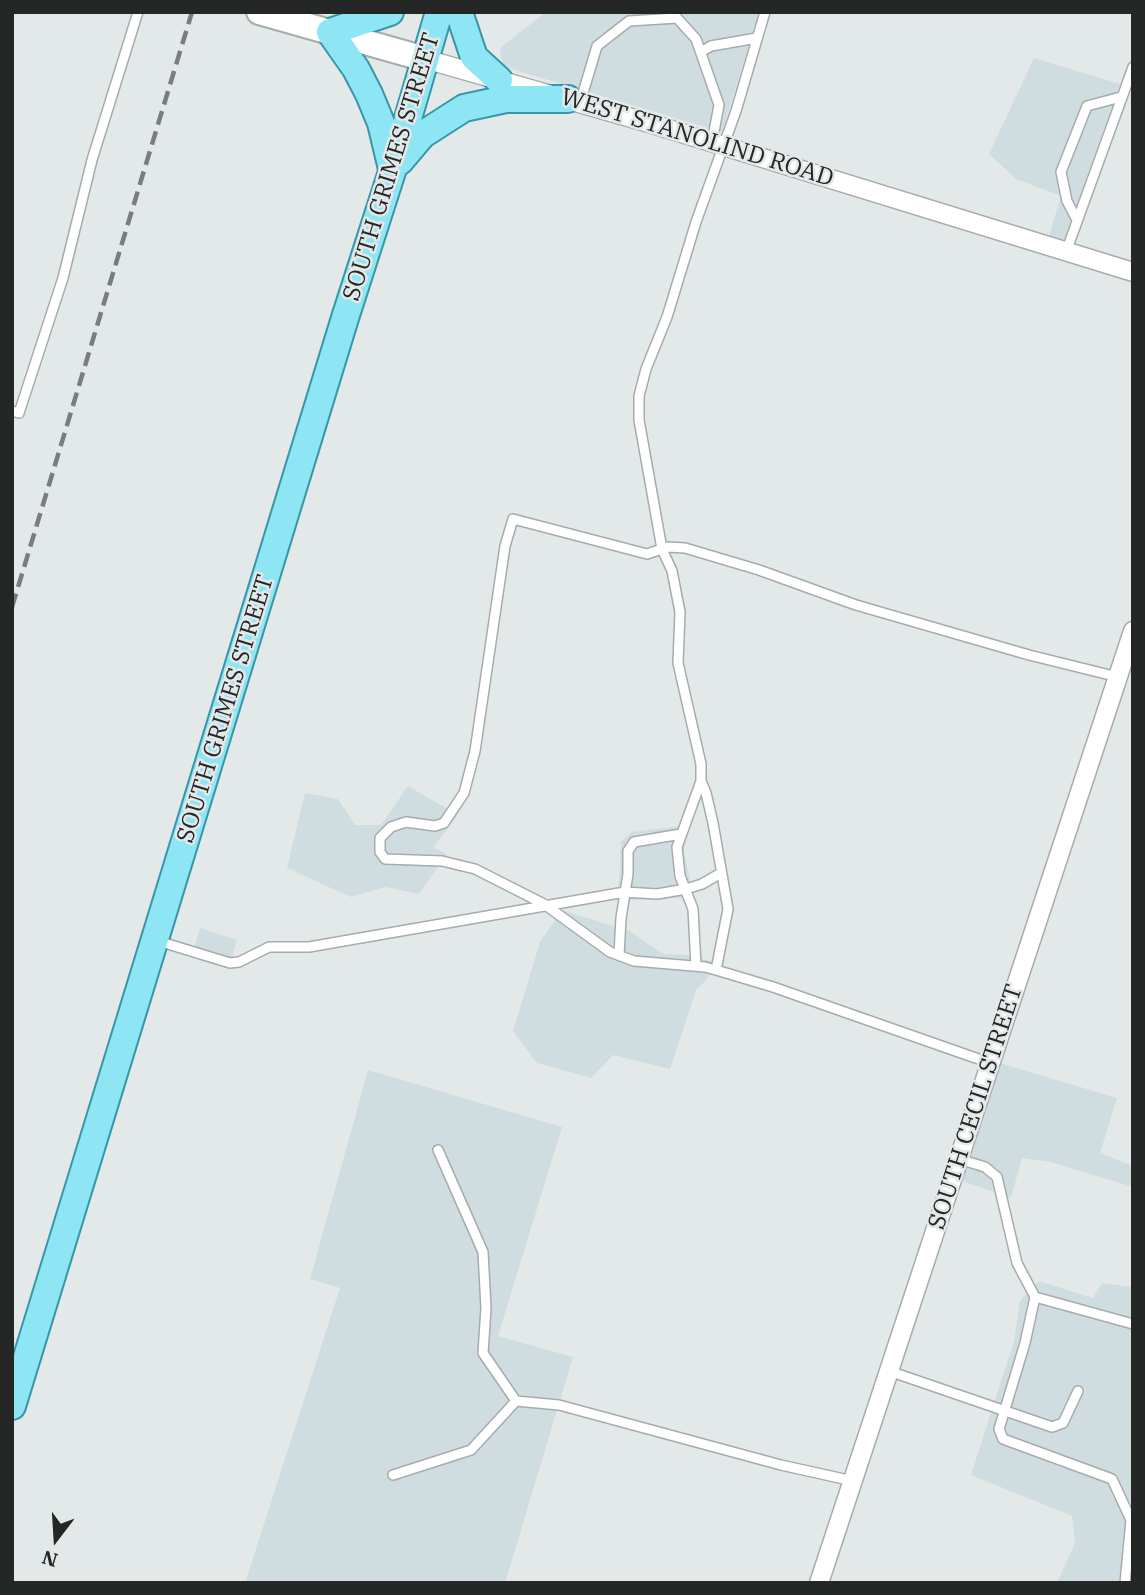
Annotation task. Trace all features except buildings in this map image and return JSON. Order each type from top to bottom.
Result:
[{"type":"main road","name":"WEST STANOLIND ROAD","points":[[259,12],[425,59]]},
{"type":"main road","points":[[390,12],[330,32],[356,69],[369,94],[393,170]]},
{"type":"main road","name":"SOUTH GRIMES STREET","points":[[12,1406],[393,170],[439,12]]},
{"type":"main road","points":[[458,12],[474,57],[499,80]]},
{"type":"main road","points":[[393,170],[422,135],[464,108],[506,99],[574,101]]},
{"type":"street","name":"WEST STANOLIND ROAD","points":[[425,59],[718,144],[1133,272]]},
{"type":"street","name":"SOUTH CECIL STREET","points":[[819,1583],[1133,631]]},
{"type":"lane","points":[[12,411],[19,413],[62,278],[92,160],[138,12]]},
{"type":"lane","points":[[696,966],[693,909],[680,876],[677,846],[701,781],[701,764],[678,663],[680,612],[672,571],[662,549],[639,420],[639,396],[667,317],[718,144],[765,12]]},
{"type":"lane","points":[[574,101],[597,46],[629,21],[677,18],[696,39],[719,105],[718,144]]},
{"type":"lane","points":[[701,52],[711,46],[757,38]]},
{"type":"lane","points":[[1066,251],[1133,67]]},
{"type":"lane","points":[[1077,220],[1067,201],[1061,172],[1087,106],[1121,97]]},
{"type":"lane","points":[[990,1063],[773,987],[716,970],[634,961],[610,952],[548,907],[475,869],[442,861],[385,859],[380,852],[380,838],[391,827],[405,822],[435,826],[444,823],[464,793],[475,751],[505,546],[513,519],[646,554],[668,547],[685,548],[759,570],[856,605],[1029,655],[1118,677]]},
{"type":"lane","points":[[701,781],[706,793],[728,909],[716,970]]},
{"type":"lane","points":[[619,955],[628,851],[634,842],[681,834]]},
{"type":"lane","points":[[155,940],[230,963],[239,962],[269,947],[309,947],[625,892],[657,894],[686,889],[702,884],[721,873]]},
{"type":"lane","points":[[438,1150],[483,1252],[486,1308],[483,1353],[516,1401]]},
{"type":"lane","points":[[959,1159],[985,1167],[997,1177],[1017,1264],[1035,1297],[1025,1343],[999,1429],[1003,1439],[1112,1479],[1131,1520],[1125,1583]]},
{"type":"lane","points":[[1035,1297],[1133,1324]]},
{"type":"lane","points":[[889,1371],[1052,1427],[1063,1423],[1078,1391]]},
{"type":"lane","points":[[393,1475],[471,1450],[516,1401]]},
{"type":"lane","points":[[516,1401],[559,1405],[781,1465],[853,1481]]},
{"type":"shaded area","points":[[546,12],[759,12],[722,132],[503,65],[500,48]]},
{"type":"shaded area","points":[[1034,58],[1120,84],[1063,244],[1048,239],[1061,196],[1016,179],[989,154]]},
{"type":"shaded area","points":[[408,786],[458,815],[433,847],[447,854],[419,894],[385,887],[351,897],[287,868],[305,793],[338,799],[355,825],[381,825]]},
{"type":"shaded area","points":[[689,825],[684,852],[690,881],[683,898],[618,901],[621,841],[632,832]]},
{"type":"shaded area","points":[[562,910],[631,932],[663,954],[686,955],[711,961],[708,978],[696,990],[670,1069],[613,1055],[591,1078],[537,1063],[513,1031],[540,942]]},
{"type":"shaded area","points":[[200,928],[237,940],[231,961],[194,949]]},
{"type":"shaded area","points":[[1000,1063],[1117,1098],[1100,1153],[1133,1166],[1133,1187],[1051,1162],[1022,1158],[1011,1198],[962,1181]]},
{"type":"shaded area","points":[[368,1070],[562,1127],[498,1336],[573,1357],[505,1583],[245,1583],[340,1288],[310,1279]]},
{"type":"shaded area","points":[[1039,1281],[1093,1298],[1102,1283],[1133,1287],[1133,1583],[1057,1583],[1075,1543],[1072,1516],[971,1475],[1014,1341],[1020,1301]]},
{"type":"railway","points":[[12,607],[192,12]]}]
